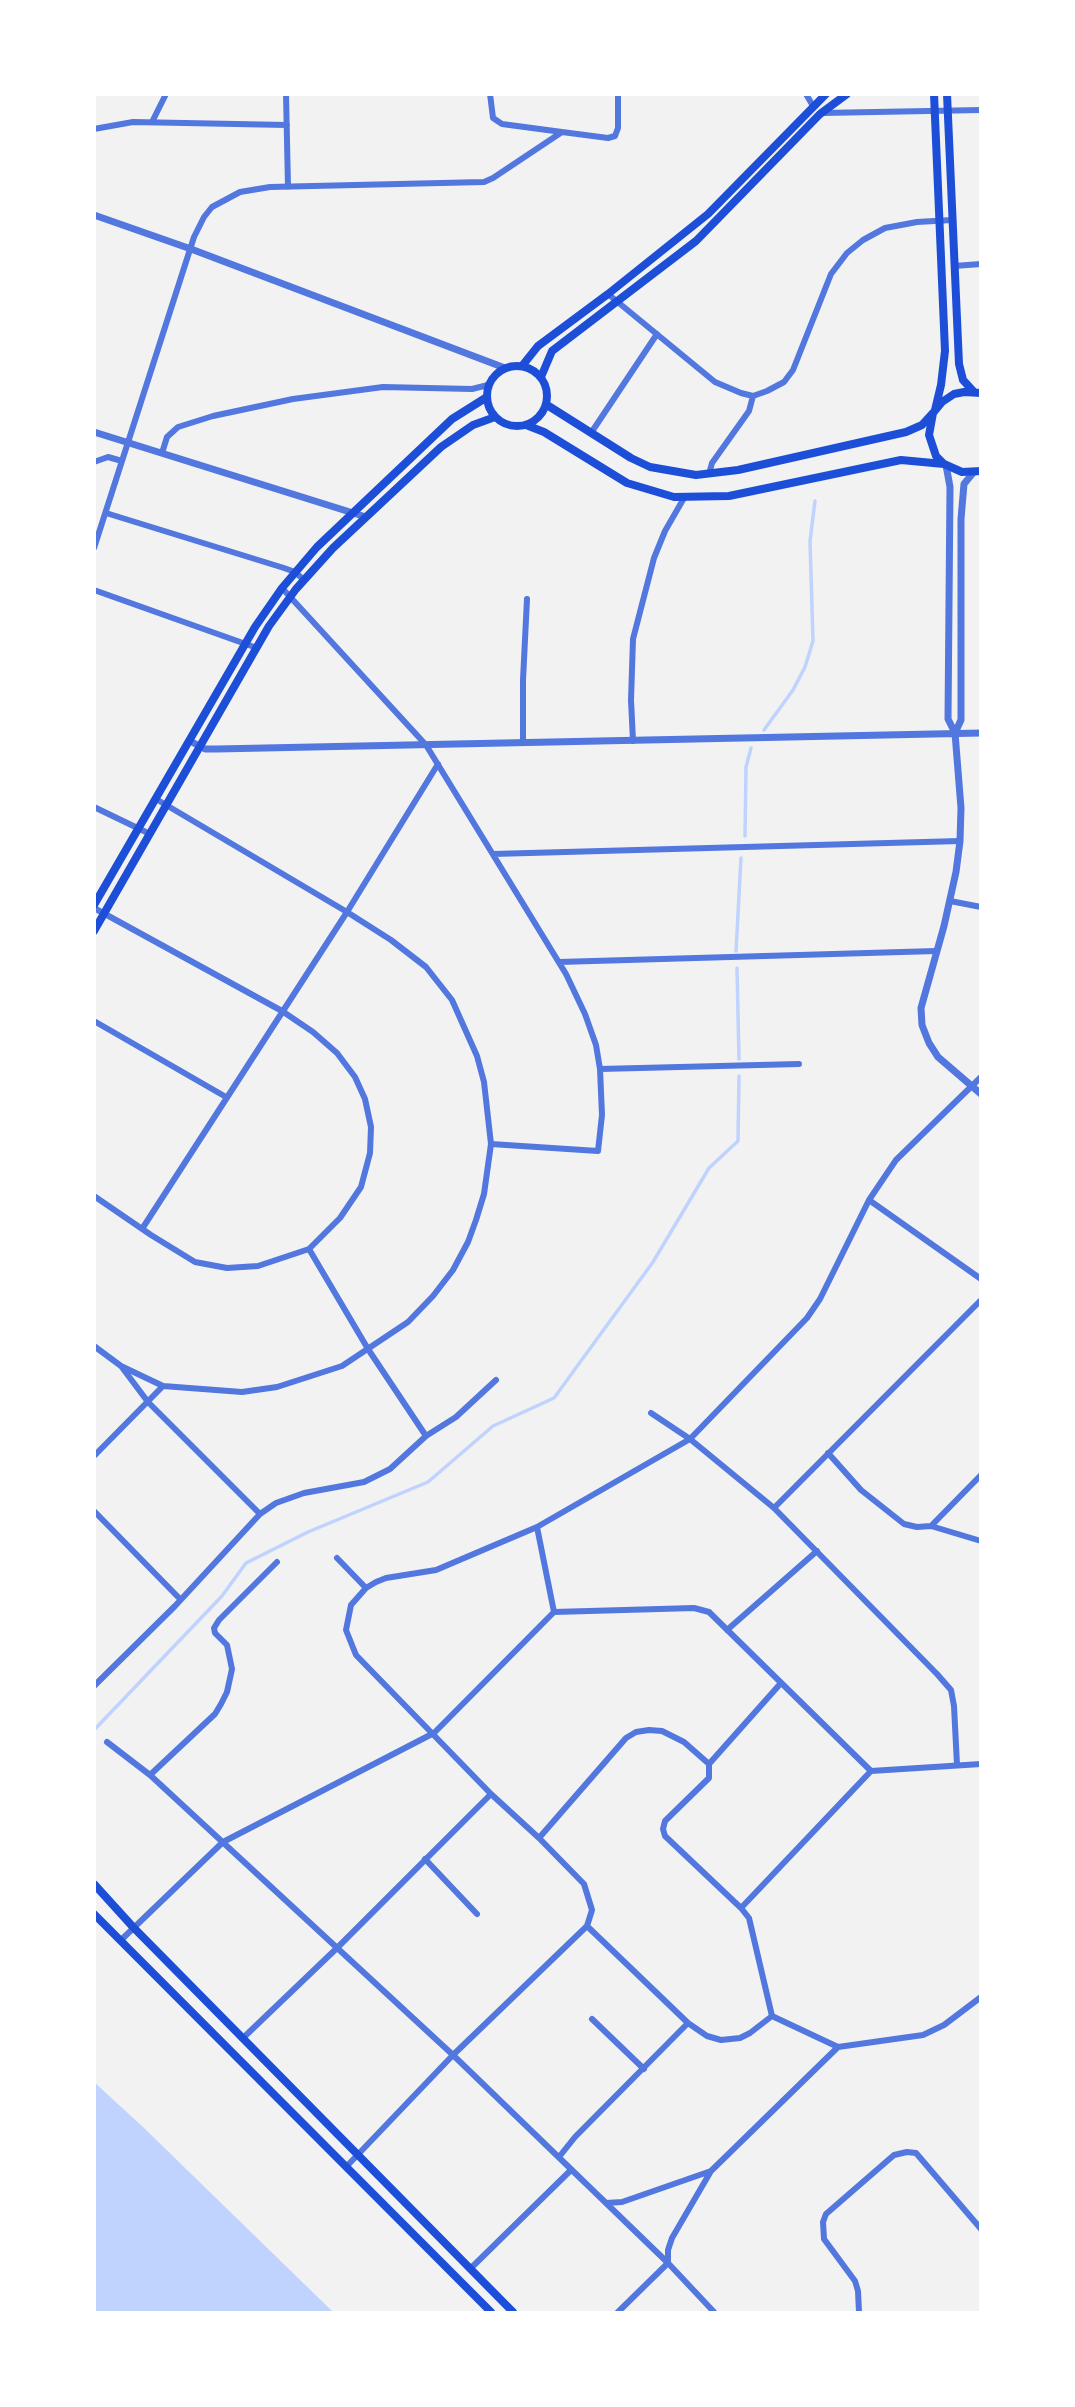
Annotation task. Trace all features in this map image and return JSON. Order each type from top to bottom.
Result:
[{"type":"main road","points":[[522,366],[538,346],[708,214],[826,94]]},
{"type":"main road","points":[[541,377],[552,351],[696,241],[820,114],[846,94]]},
{"type":"main road","points":[[934,94],[945,351],[941,385],[929,435],[936,456],[945,465]]},
{"type":"main road","points":[[947,94],[958,363],[963,380],[977,392]]},
{"type":"main road","points":[[522,366],[541,377],[546,387],[547,405],[539,418],[526,425],[510,426],[495,417],[490,410],[488,385],[505,369],[522,366]]},
{"type":"main road","points":[[547,405],[650,467],[685,474],[709,474],[906,432],[922,425],[942,402],[954,394],[977,392]]},
{"type":"main road","points":[[94,906],[246,643],[282,588],[317,547],[452,419],[487,397]]},
{"type":"main road","points":[[94,931],[257,648],[290,597],[366,517],[459,433],[495,417]]},
{"type":"main road","points":[[526,425],[544,432],[627,483],[674,497],[729,495],[901,460],[945,465],[962,472],[979,472]]},
{"type":"main road","points":[[94,1884],[133,1927],[513,2312]]},
{"type":"main road","points":[[94,1914],[491,2312]]},
{"type":"street","points":[[152,122],[166,94]]},
{"type":"street","points":[[286,94],[288,187]]},
{"type":"street","points":[[490,94],[493,118],[502,124],[608,138],[615,136],[618,128],[618,94]]},
{"type":"street","points":[[806,94],[813,106]]},
{"type":"street","points":[[820,114],[981,110]]},
{"type":"street","points":[[94,129],[116,124],[152,122],[287,125]]},
{"type":"street","points":[[94,548],[194,237],[212,207],[223,199],[255,189],[484,181],[493,178],[562,132]]},
{"type":"street","points":[[94,215],[191,249],[505,369]]},
{"type":"street","points":[[608,294],[715,382],[753,396],[783,382],[793,370],[831,274],[847,254],[863,240],[885,228],[917,222],[952,220]]},
{"type":"street","points":[[954,266],[981,264]]},
{"type":"street","points":[[591,433],[657,334]]},
{"type":"street","points":[[162,453],[167,437],[178,427],[213,416],[293,399],[383,387],[472,389],[488,385]]},
{"type":"street","points":[[709,474],[712,463],[749,411],[753,396]]},
{"type":"street","points":[[94,432],[366,517]]},
{"type":"street","points":[[94,461],[108,457],[122,461]]},
{"type":"street","points":[[945,465],[950,487],[948,719],[956,733]]},
{"type":"street","points":[[979,472],[964,484],[962,491],[961,720],[956,733],[961,808],[960,841],[950,901],[921,1008],[922,1025],[938,1057],[981,1094]]},
{"type":"street","points":[[633,741],[633,639],[654,558],[665,531],[684,498]]},
{"type":"street","points":[[106,513],[295,572],[304,580]]},
{"type":"street","points":[[282,588],[426,745],[559,962],[585,1014],[596,1045],[600,1069],[602,1115],[598,1151],[491,1144]]},
{"type":"street","points":[[94,590],[257,648]]},
{"type":"street","points":[[949,596],[961,596]]},
{"type":"street","points":[[523,743],[527,599]]},
{"type":"street","points":[[190,741],[200,747],[217,749],[981,733]]},
{"type":"street","points":[[142,1228],[347,912],[439,764]]},
{"type":"street","points":[[94,1346],[121,1366],[163,1386],[242,1392],[277,1387],[342,1366],[408,1322],[433,1296],[460,1258],[484,1194],[491,1144],[484,1082],[477,1056],[452,1000],[426,967],[391,940],[347,912],[156,799]]},
{"type":"street","points":[[94,807],[150,834]]},
{"type":"street","points":[[493,854],[960,841]]},
{"type":"street","points":[[950,901],[981,907]]},
{"type":"street","points":[[94,906],[282,1011],[313,1032],[337,1053],[355,1077],[365,1100],[371,1127],[370,1153],[361,1187],[340,1218],[309,1249],[258,1266],[227,1268],[195,1262],[94,1196]]},
{"type":"street","points":[[559,962],[936,951]]},
{"type":"street","points":[[94,1021],[226,1097]]},
{"type":"street","points":[[600,1069],[799,1064]]},
{"type":"street","points":[[346,2167],[453,2055],[587,1926],[592,1910],[584,1884],[540,1838],[491,1794],[356,1655],[346,1630],[351,1605],[366,1588],[386,1578],[436,1570],[537,1527],[690,1438],[807,1318],[820,1299],[869,1200],[896,1160],[981,1077]]},
{"type":"street","points":[[869,1200],[981,1279]]},
{"type":"street","points":[[309,1249],[368,1349],[426,1436]]},
{"type":"street","points":[[774,1508],[981,1300]]},
{"type":"street","points":[[121,1366],[148,1402],[260,1514]]},
{"type":"street","points":[[95,1684],[180,1600],[260,1514],[276,1503],[304,1493],[364,1482],[390,1469],[426,1436],[456,1417],[495,1380]]},
{"type":"street","points":[[94,1456],[163,1386]]},
{"type":"street","points":[[651,1413],[690,1438],[774,1508],[951,1690],[957,1765]]},
{"type":"street","points":[[828,1453],[861,1490],[904,1524],[932,1526],[981,1541]]},
{"type":"street","points":[[932,1526],[981,1475]]},
{"type":"street","points":[[94,1511],[180,1600]]},
{"type":"street","points":[[537,1527],[554,1612]]},
{"type":"street","points":[[727,1630],[817,1551]]},
{"type":"street","points":[[337,1558],[366,1588]]},
{"type":"street","points":[[150,1775],[215,1714],[221,1704],[227,1692],[232,1669],[227,1645],[215,1633],[214,1628],[277,1562]]},
{"type":"street","points":[[120,1941],[223,1842],[434,1733],[554,1612],[694,1608],[709,1612],[871,1771]]},
{"type":"street","points":[[772,2016],[749,1918],[665,1836],[663,1829],[665,1821],[709,1778],[709,1764],[781,1683]]},
{"type":"street","points":[[540,1838],[618,1746],[636,1732],[662,1731],[684,1742],[709,1764]]},
{"type":"street","points":[[107,1742],[150,1775],[453,2055],[668,2263],[714,2312]]},
{"type":"street","points":[[741,1908],[871,1771],[981,1763]]},
{"type":"street","points":[[243,2038],[491,1794]]},
{"type":"street","points":[[425,1859],[477,1914]]},
{"type":"street","points":[[587,1926],[688,2024],[707,2036],[729,2040],[750,2033],[772,2016]]},
{"type":"street","points":[[772,2016],[838,2047],[923,2035],[944,2025],[981,1997]]},
{"type":"street","points":[[592,2018],[644,2069]]},
{"type":"street","points":[[559,2157],[575,2137],[688,2024]]},
{"type":"street","points":[[618,2312],[668,2263],[672,2238],[711,2171],[838,2047]]},
{"type":"street","points":[[859,2312],[859,2291],[855,2281],[824,2239],[823,2222],[826,2214],[894,2155],[916,2153],[981,2230]]},
{"type":"street","points":[[470,2269],[571,2169]]},
{"type":"street","points":[[606,2203],[622,2202],[711,2171]]},
{"type":"water","points":[[94,2082],[143,2127],[333,2312],[95,2312]]},
{"type":"waterway","points":[[764,730],[793,690],[805,667],[813,641],[810,541],[815,501]]},
{"type":"waterway","points":[[745,836],[746,767],[751,748]]},
{"type":"waterway","points":[[736,951],[741,858]]},
{"type":"waterway","points":[[737,968],[739,1059]]},
{"type":"waterway","points":[[94,1730],[222,1596],[246,1563],[308,1532],[428,1482],[493,1426],[554,1398],[653,1262],[709,1168],[738,1141],[739,1076]]}]
